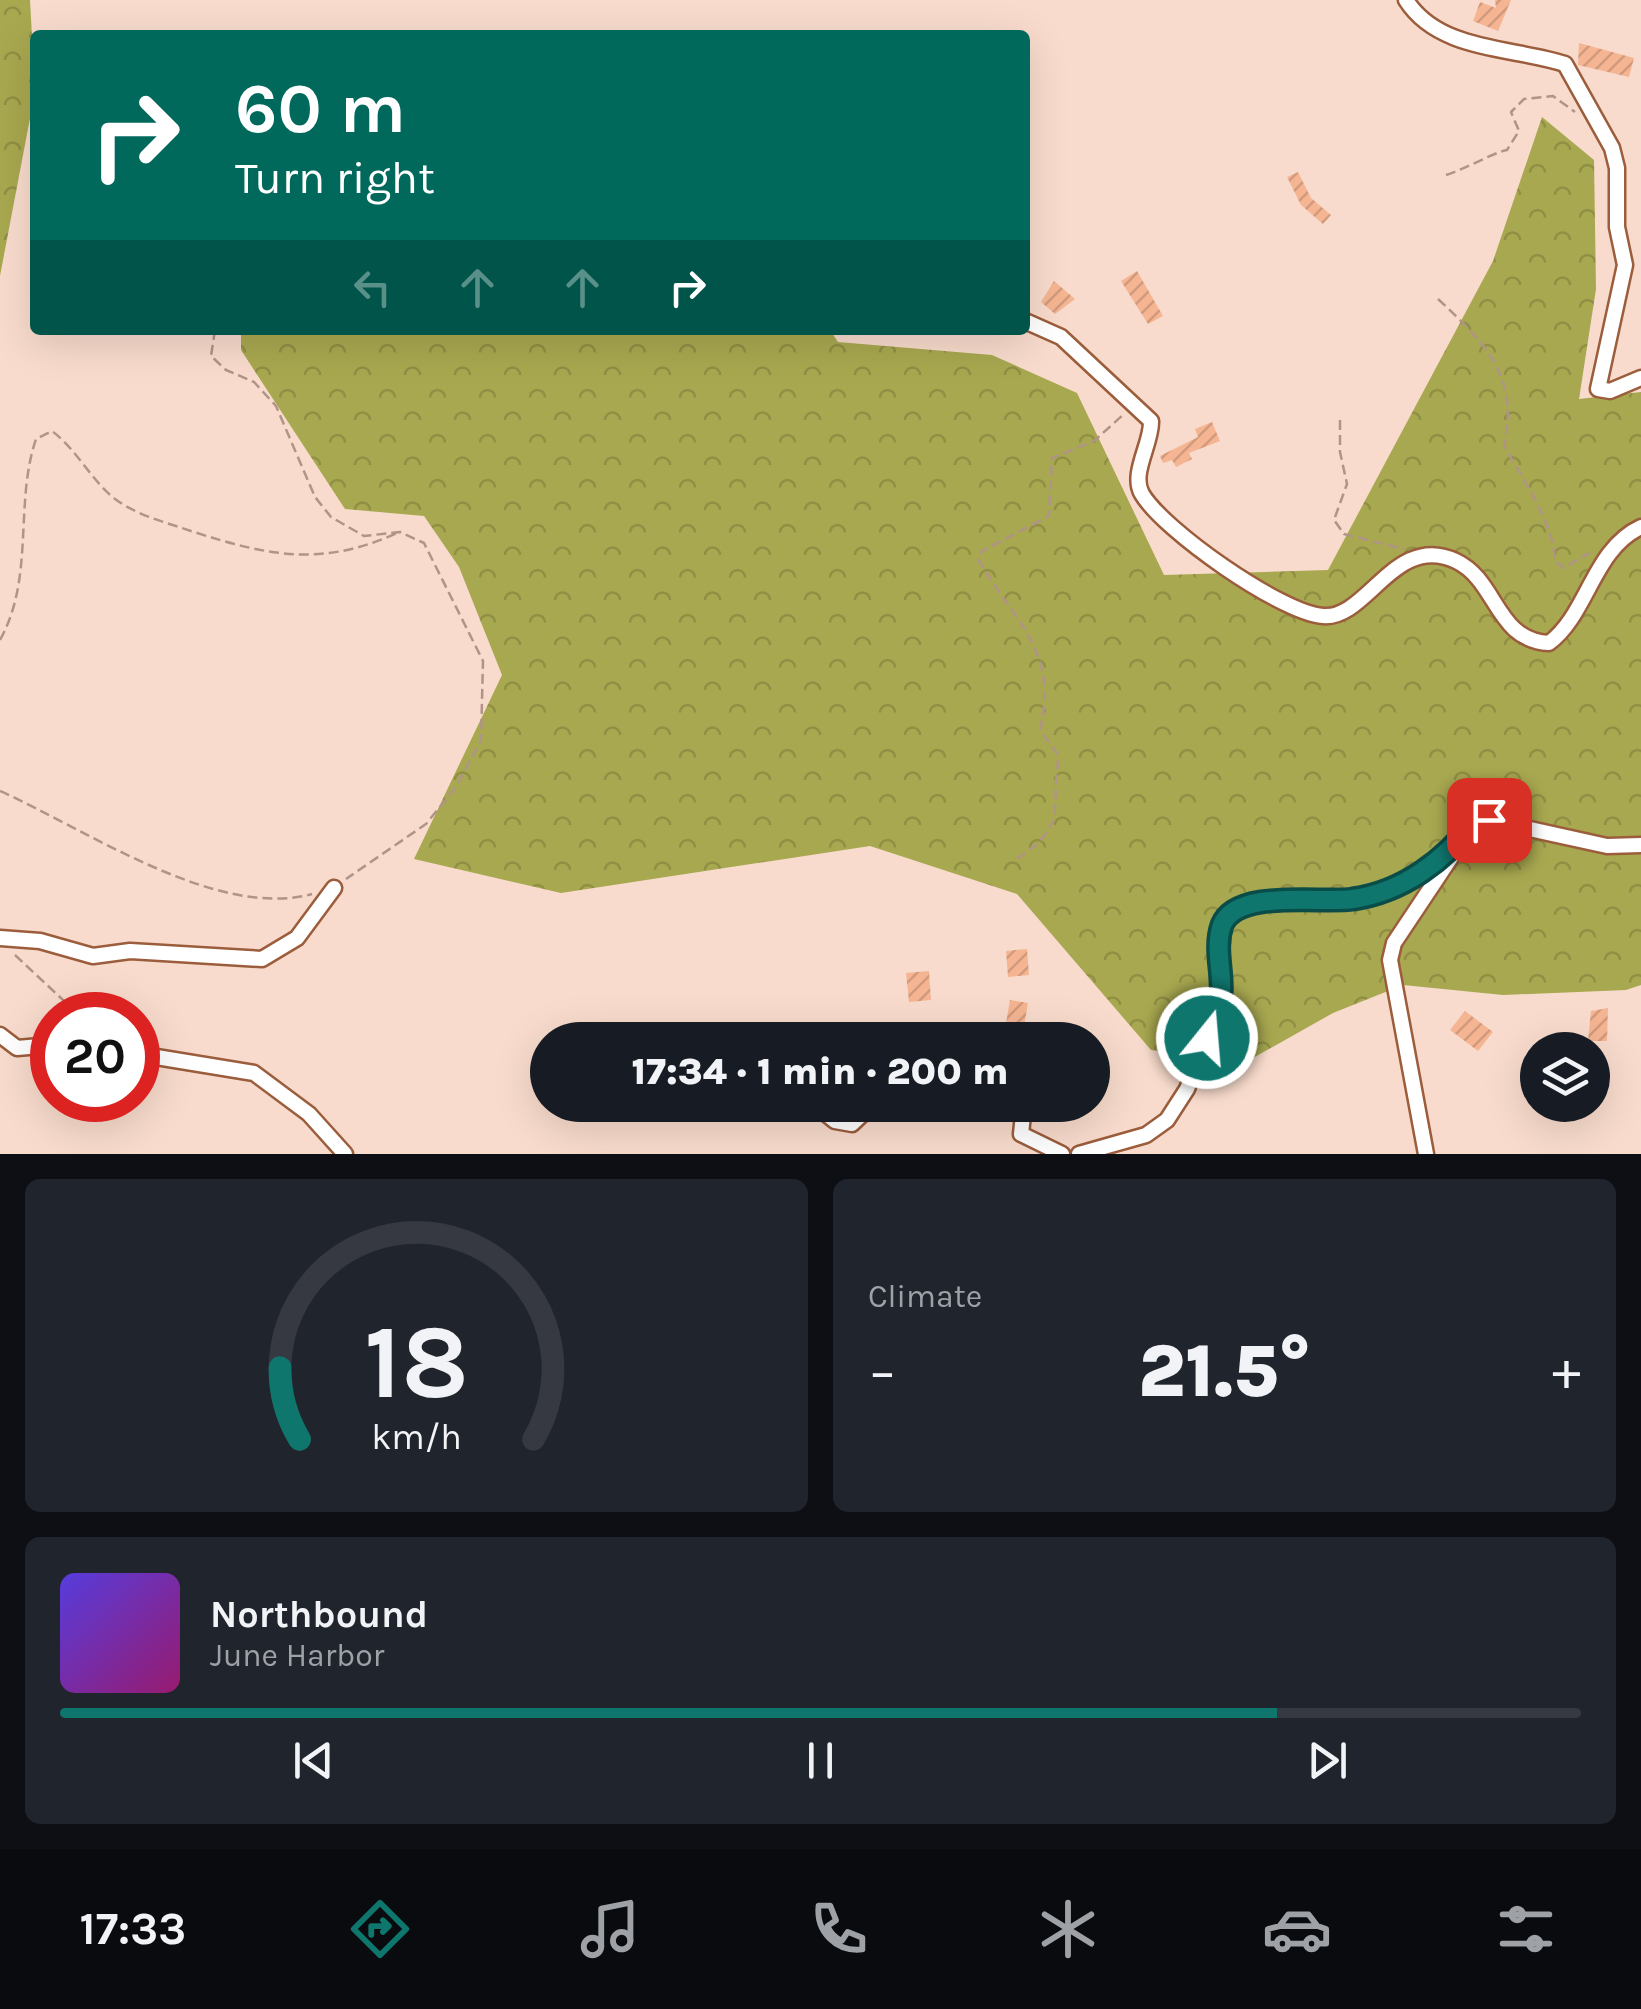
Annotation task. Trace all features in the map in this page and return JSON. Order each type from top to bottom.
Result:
[{"type":"street","points":[[1406,0],[1416,15],[1496,53],[1535,54],[1565,64],[1612,148],[1618,168],[1618,227],[1626,265],[1596,381],[1598,389],[1610,392],[1641,378]]},
{"type":"street","points":[[1030,322],[1061,337],[1138,404],[1151,421],[1152,438],[1138,476],[1141,493],[1200,551],[1270,595],[1323,616],[1343,611],[1392,568],[1430,556],[1457,561],[1528,642],[1548,643],[1561,634],[1581,603],[1590,579],[1641,527]]},
{"type":"street","points":[[1079,1154],[1146,1136],[1168,1120],[1187,1089],[1217,1013],[1223,923],[1231,915],[1264,900],[1356,899],[1424,872],[1448,855],[1474,822],[1489,820],[1606,846],[1641,845]]},
{"type":"street","points":[[1426,1154],[1390,960],[1394,943],[1442,876],[1448,855]]},
{"type":"street","points":[[0,938],[40,941],[94,956],[130,951],[262,959],[297,938],[334,888]]},
{"type":"street","points":[[0,1034],[16,1048],[30,1047]]},
{"type":"street","points":[[160,1057],[254,1072],[309,1114],[345,1154]]},
{"type":"street","points":[[1022,1122],[1021,1134],[1062,1154]]},
{"type":"path","points":[[1446,174],[1481,164],[1496,151],[1508,150],[1519,131],[1511,112],[1524,99],[1553,96],[1573,113],[1589,105]]},
{"type":"path","points":[[1438,299],[1483,341],[1499,365],[1508,425],[1504,445],[1542,515],[1554,544],[1555,561],[1564,568],[1606,541]]},
{"type":"path","points":[[0,791],[54,815],[80,834],[236,898],[290,900],[334,888],[426,824],[456,787],[481,740],[484,662],[424,543],[400,532],[364,536],[330,517],[315,497],[276,406],[254,382],[226,370],[211,356],[214,335]]},
{"type":"path","points":[[1017,859],[1045,840],[1056,821],[1054,788],[1059,756],[1040,730],[1046,704],[1039,647],[1004,603],[978,559],[982,551],[1050,516],[1052,458],[1094,441],[1138,404]]},
{"type":"path","points":[[1340,420],[1340,452],[1348,484],[1334,520],[1344,534],[1430,556]]},
{"type":"path","points":[[0,640],[22,574],[26,467],[36,439],[52,431],[68,442],[114,498],[152,518],[250,550],[297,558],[361,550],[400,532]]},
{"type":"path","points":[[13,952],[55,992]]},
{"type":"green space","points":[[0,0],[30,0],[30,118],[0,276]]},
{"type":"green space","points":[[1542,117],[1594,160],[1596,289],[1579,399],[1641,392],[1641,985],[1626,990],[1503,995],[1403,985],[1333,1013],[1244,1063],[1151,1050],[1017,894],[870,846],[561,893],[414,859],[502,675],[459,567],[424,516],[345,509],[241,350],[241,335],[833,335],[838,342],[992,355],[1077,393],[1164,575],[1328,570],[1493,261]]},
{"type":"building","points":[[1495,0],[1511,0],[1498,31],[1473,21],[1480,2],[1496,8]]},
{"type":"building","points":[[1579,43],[1634,58],[1629,77],[1578,65]]},
{"type":"building","points":[[1298,172],[1311,198],[1331,215],[1323,224],[1301,205],[1287,177]]},
{"type":"building","points":[[1137,271],[1163,316],[1148,324],[1121,281]]},
{"type":"building","points":[[1054,281],[1075,299],[1055,314],[1041,302]]},
{"type":"building","points":[[1212,422],[1220,441],[1189,453],[1192,459],[1176,467],[1172,460],[1163,463],[1160,456],[1198,437],[1195,429]]},
{"type":"building","points":[[1027,949],[1029,975],[1008,977],[1006,951]]},
{"type":"building","points":[[929,971],[931,1000],[909,1002],[906,973]]},
{"type":"building","points":[[1010,1000],[1028,1003],[1025,1022],[1006,1022]]},
{"type":"building","points":[[1608,1008],[1607,1032],[1589,1032],[1591,1011]]},
{"type":"building","points":[[1465,1011],[1493,1032],[1478,1051],[1450,1030]]},
{"type":"route","points":[[1207,1038],[1222,993],[1218,966],[1223,923],[1231,915],[1264,900],[1356,899],[1424,872],[1448,855],[1474,822],[1489,820]]}]
